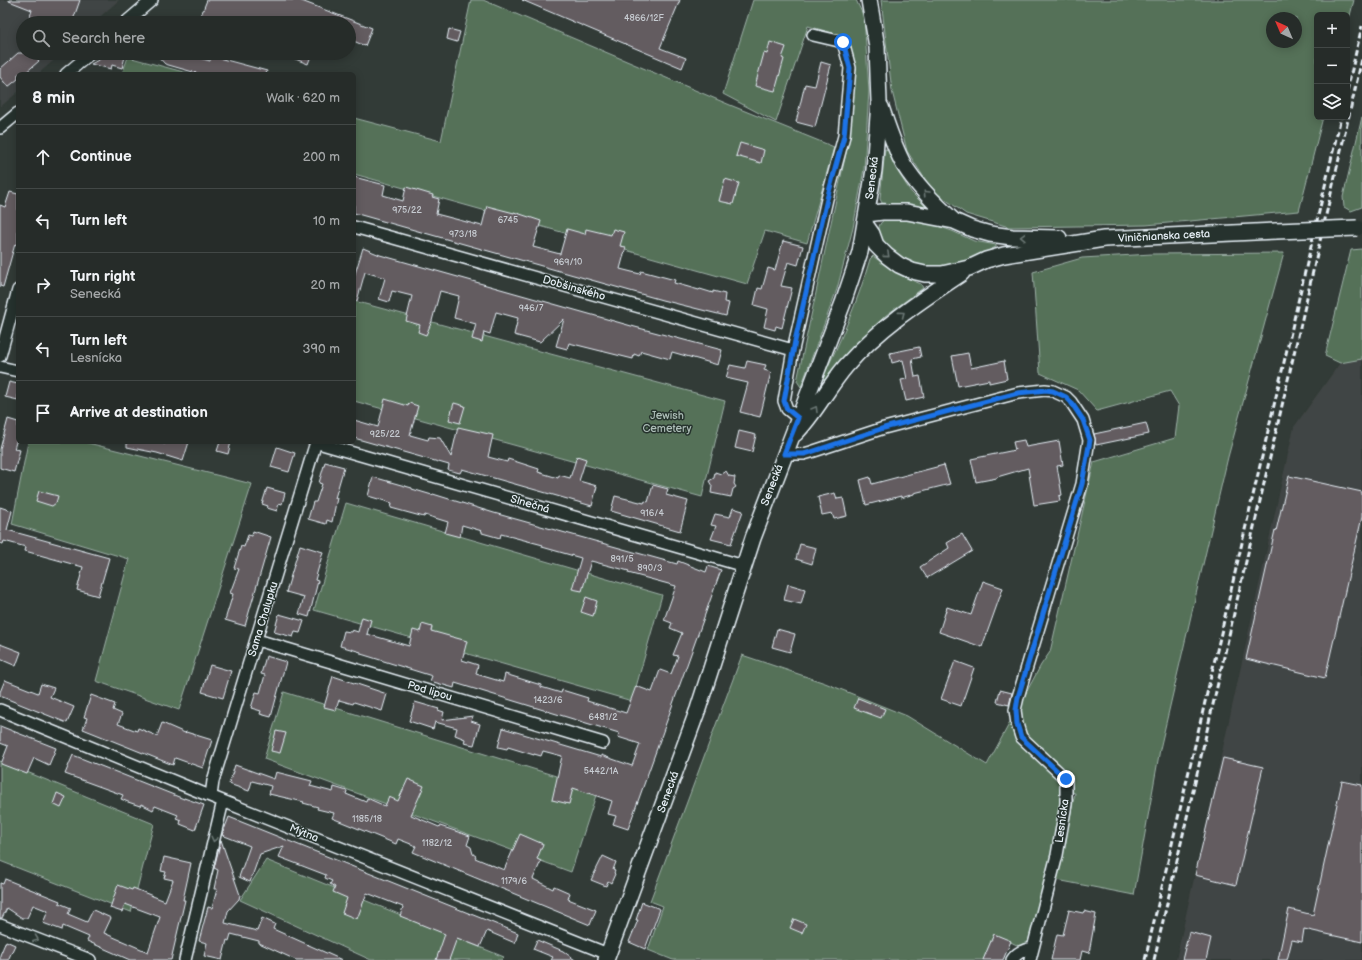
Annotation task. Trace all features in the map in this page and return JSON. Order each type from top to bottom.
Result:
[{"type":"main road","name":"Senecká","points":[[607,957],[698,709],[753,538],[851,280],[860,252],[874,170],[879,102],[877,46],[869,0]]},
{"type":"main road","points":[[879,102],[898,152],[905,166],[922,190],[954,221]]},
{"type":"main road","points":[[969,268],[942,274],[926,274],[912,271],[887,256],[876,245],[866,219],[882,212],[907,212],[954,221],[978,231],[990,234],[1012,237],[1104,239]]},
{"type":"main road","name":"Viničnianska cesta","points":[[969,268],[1004,254],[1104,239],[1360,228]]},
{"type":"main road","points":[[790,438],[807,421],[821,398],[845,367],[875,336],[913,306],[969,268]]},
{"type":"street","points":[[133,16],[152,0]]},
{"type":"street","points":[[798,418],[787,409],[784,401],[793,350],[827,199],[844,136],[850,68],[843,42],[813,35]]},
{"type":"street","points":[[68,72],[83,60]]},
{"type":"street","points":[[0,128],[16,118]]},
{"type":"street","name":"Dobšinského","points":[[356,228],[793,350]]},
{"type":"street","points":[[0,356],[16,297]]},
{"type":"street","points":[[0,367],[16,371]]},
{"type":"street","name":"Lesnícka","points":[[784,454],[804,454],[884,428],[1018,393],[1032,391],[1046,390],[1060,393],[1071,402],[1083,420],[1090,440],[1082,484],[1018,697],[1016,710],[1017,724],[1021,737],[1066,779],[1066,804],[1057,856],[1030,960]]},
{"type":"street","name":"Sama Chalupku","points":[[210,796],[213,781],[315,444]]},
{"type":"street","name":"Slnečná","points":[[323,444],[744,566]]},
{"type":"street","name":"Pod lipou","points":[[257,640],[603,743]]},
{"type":"street","name":"Mýtna","points":[[0,710],[607,957]]},
{"type":"street","points":[[185,960],[223,801]]},
{"type":"street","points":[[0,925],[90,960]]},
{"type":"street","points":[[1012,960],[1014,956],[1022,951],[1032,948]]},
{"type":"shaded area","points":[[0,0],[119,0],[101,16],[16,16],[16,60],[54,60],[40,72],[16,72],[16,94],[0,107]]},
{"type":"shaded area","points":[[1362,359],[1362,960],[1176,960],[1294,427],[1340,363]]},
{"type":"green space","points":[[471,0],[483,0],[730,105],[834,147],[807,243],[765,231],[747,284],[356,175],[356,119],[441,141]]},
{"type":"green space","points":[[753,0],[856,0],[864,17],[869,91],[864,169],[853,228],[837,289],[801,387],[797,381],[849,139],[854,68],[843,36],[808,26],[776,122],[723,94]]},
{"type":"green space","points":[[881,0],[1354,0],[1350,15],[1350,12],[1314,12],[1314,120],[1322,120],[1299,211],[1146,225],[1009,227],[966,214],[932,190],[907,151],[892,91]]},
{"type":"green space","points":[[127,60],[139,60],[184,72],[123,72]]},
{"type":"green space","points":[[1362,117],[1362,207],[1351,211],[1344,207],[1343,197]]},
{"type":"green space","points":[[885,149],[888,150],[896,169],[911,192],[927,208],[882,203],[880,199]]},
{"type":"green space","points":[[893,218],[921,220],[974,241],[996,245],[996,247],[949,268],[931,269],[919,266],[897,257],[889,250],[882,240],[879,229],[880,224],[885,219]]},
{"type":"green space","points":[[1362,249],[1362,359],[1340,363],[1325,356],[1351,250]]},
{"type":"green space","points":[[1284,253],[1228,457],[1160,749],[1134,895],[1057,880],[1075,793],[1061,790],[1063,803],[1054,854],[1030,941],[1021,947],[994,934],[983,960],[673,960],[648,950],[663,906],[650,901],[742,655],[825,683],[907,716],[987,765],[1041,665],[1050,652],[1094,462],[1175,438],[1179,406],[1170,391],[1097,411],[1078,390],[1040,373],[1033,272],[1082,258],[1152,254]]},
{"type":"green space","points":[[873,256],[896,272],[921,284],[923,288],[885,316],[858,344],[827,381],[822,379],[849,320],[870,259]]},
{"type":"green space","name":"Jewish Cemetery","points":[[356,302],[725,401],[702,497],[356,402]]},
{"type":"green space","points":[[28,444],[92,444],[252,484],[179,710],[96,681],[129,559],[12,524]]},
{"type":"green space","points":[[346,503],[662,595],[632,701],[314,610]]},
{"type":"green space","points":[[284,692],[598,789],[571,872],[264,759]]},
{"type":"green space","points":[[0,761],[154,824],[131,912],[0,861]]},
{"type":"green space","points":[[266,860],[504,957],[501,960],[371,960],[240,900]]},
{"type":"building","points":[[80,0],[74,16],[30,16],[32,10],[9,1]]},
{"type":"building","points":[[207,0],[299,0],[341,16],[201,16]]},
{"type":"building","points":[[522,0],[680,0],[660,48],[686,58],[682,68]]},
{"type":"building","points":[[356,22],[372,28],[365,46],[356,42]]},
{"type":"building","points":[[449,29],[460,32],[457,42],[447,39]]},
{"type":"building","points":[[770,42],[786,47],[782,58],[784,59],[775,91],[755,86],[764,53],[767,54]]},
{"type":"building","points":[[16,55],[16,60],[39,61],[26,72],[16,72],[16,81],[8,87],[0,77],[0,69]]},
{"type":"building","points":[[98,60],[124,60],[122,68],[112,65],[111,69],[91,64]]},
{"type":"building","points":[[161,60],[226,60],[267,71],[193,72],[165,64]]},
{"type":"building","points":[[298,60],[309,60],[308,64]]},
{"type":"building","points":[[821,62],[831,65],[815,127],[796,122],[805,84],[815,86]]},
{"type":"building","points":[[740,143],[764,150],[761,163],[736,156]]},
{"type":"building","points":[[356,178],[385,185],[383,195],[403,201],[406,187],[433,195],[432,197],[439,199],[436,214],[482,226],[487,206],[514,212],[541,221],[533,247],[560,254],[567,229],[585,234],[586,229],[611,235],[613,229],[624,232],[620,246],[626,247],[620,269],[640,274],[641,271],[675,280],[674,283],[699,290],[725,294],[724,302],[729,303],[726,316],[662,300],[356,214]]},
{"type":"building","points":[[725,179],[739,183],[733,204],[719,201]]},
{"type":"building","points":[[10,192],[16,194],[16,244],[3,287],[0,286],[0,205],[5,207]]},
{"type":"building","points":[[783,241],[803,246],[798,265],[788,262],[781,286],[792,288],[782,328],[776,326],[775,330],[764,327],[768,309],[754,305],[758,288],[762,289],[768,268],[775,270]]},
{"type":"building","points":[[363,248],[380,255],[722,350],[718,365],[672,352],[670,359],[641,351],[639,356],[634,354],[633,359],[569,343],[567,349],[556,346],[564,319],[540,342],[514,335],[518,318],[496,312],[490,334],[484,332],[482,342],[472,339],[476,324],[454,318],[459,296],[440,291],[432,321],[426,335],[418,332],[420,325],[406,321],[412,296],[392,291],[389,302],[379,299],[385,278],[365,272],[356,301],[356,271]]},
{"type":"building","points":[[919,347],[921,357],[912,359],[915,377],[920,376],[924,397],[906,401],[901,380],[907,379],[903,360],[892,363],[890,353]]},
{"type":"building","points":[[968,353],[971,368],[1004,361],[1007,379],[989,383],[989,380],[958,386],[952,356]]},
{"type":"building","points":[[747,361],[766,365],[764,370],[771,372],[760,417],[740,412],[748,383],[726,378],[730,365],[745,368]]},
{"type":"building","points":[[9,382],[16,384],[16,400],[5,397]]},
{"type":"building","points":[[385,399],[408,406],[409,403],[418,406],[410,435],[428,440],[429,437],[440,438],[451,457],[458,427],[493,435],[488,457],[507,462],[508,459],[539,469],[538,472],[558,478],[559,475],[570,478],[577,456],[586,459],[579,481],[597,486],[592,506],[462,469],[460,473],[448,470],[449,465],[356,439],[356,421],[378,427]]},
{"type":"building","points":[[454,403],[465,406],[460,423],[449,420]]},
{"type":"building","points":[[8,419],[16,421],[16,442],[14,449],[20,450],[14,472],[0,468],[0,449]]},
{"type":"building","points":[[1146,423],[1149,434],[1096,445],[1094,434]]},
{"type":"building","points":[[739,431],[756,435],[752,452],[735,448]]},
{"type":"building","points":[[1024,440],[1026,447],[1059,441],[1063,465],[1057,466],[1062,495],[1059,496],[1060,501],[1034,505],[1028,468],[997,478],[976,482],[971,459],[1015,450],[1013,442]]},
{"type":"building","points":[[127,444],[188,444],[183,461],[157,453],[127,447]]},
{"type":"building","points":[[219,444],[230,444],[228,454],[217,451]]},
{"type":"building","points":[[277,447],[295,453],[289,472],[271,467]]},
{"type":"building","points":[[325,462],[344,467],[335,498],[337,498],[332,522],[327,520],[326,524],[308,519],[313,502],[316,502],[322,484],[319,483]]},
{"type":"building","points":[[944,465],[950,484],[914,493],[901,498],[901,496],[866,505],[860,480],[870,477],[872,484]]},
{"type":"building","points":[[726,471],[729,476],[735,477],[734,484],[736,487],[733,489],[731,497],[711,493],[712,486],[709,481],[714,478],[715,472],[721,474]]},
{"type":"building","points":[[1289,476],[1362,492],[1362,517],[1325,678],[1246,659],[1275,530],[1276,531]]},
{"type":"building","points":[[373,477],[494,513],[677,564],[678,561],[706,572],[708,566],[721,570],[628,829],[613,824],[616,816],[608,814],[612,801],[573,788],[569,804],[552,800],[562,756],[543,751],[541,756],[508,747],[507,749],[498,747],[503,728],[601,757],[601,755],[632,766],[640,744],[618,737],[619,733],[455,683],[454,688],[430,681],[432,676],[340,646],[344,631],[351,632],[352,630],[358,632],[362,617],[371,620],[367,634],[409,646],[413,630],[420,632],[422,624],[432,627],[431,631],[467,641],[462,660],[478,665],[476,674],[503,682],[505,674],[561,693],[562,690],[588,698],[587,701],[626,713],[636,686],[652,692],[660,670],[671,674],[678,656],[673,655],[682,633],[670,628],[672,623],[664,620],[676,586],[591,561],[582,591],[572,589],[581,558],[542,547],[543,545],[501,534],[500,538],[462,525],[460,537],[445,533],[448,522],[425,515],[424,517],[391,508],[392,503],[368,496]]},
{"type":"building","points":[[653,485],[668,489],[666,495],[688,501],[680,531],[611,511],[615,496],[644,503],[645,501],[648,502]]},
{"type":"building","points":[[267,488],[285,493],[282,504],[279,503],[277,511],[267,508],[268,506],[262,504]]},
{"type":"building","points":[[39,491],[58,496],[56,503],[52,506],[36,501]]},
{"type":"building","points":[[835,493],[837,499],[843,498],[847,516],[834,519],[832,513],[822,515],[818,497]]},
{"type":"building","points":[[0,507],[12,511],[7,530],[109,558],[98,596],[77,590],[83,567],[25,551],[26,547],[4,541],[3,544],[0,543]]},
{"type":"building","points":[[733,508],[743,511],[731,544],[711,539],[716,526],[711,525],[715,514],[730,517]]},
{"type":"building","points":[[253,531],[271,537],[245,626],[225,620],[233,594],[230,593],[239,569],[234,568],[241,546],[244,547],[248,535],[252,536]]},
{"type":"building","points":[[962,534],[972,551],[927,578],[920,567],[949,548],[947,543]]},
{"type":"building","points":[[800,544],[816,548],[812,564],[796,559]]},
{"type":"building","points":[[300,545],[323,552],[315,580],[318,581],[309,617],[299,614],[304,597],[286,592]]},
{"type":"building","points":[[983,581],[1003,588],[982,647],[939,632],[947,607],[971,615]]},
{"type":"building","points":[[788,584],[805,589],[801,604],[784,600]]},
{"type":"building","points":[[586,597],[597,601],[593,616],[581,612]]},
{"type":"building","points":[[279,614],[304,621],[300,633],[295,632],[293,637],[274,632]]},
{"type":"building","points":[[777,629],[795,634],[790,652],[772,647]]},
{"type":"building","points":[[0,644],[21,652],[16,666],[0,659]]},
{"type":"building","points":[[266,656],[286,662],[271,717],[260,714],[261,711],[251,708],[256,692],[260,693],[265,675],[261,674]]},
{"type":"building","points":[[955,661],[974,668],[961,706],[941,699]]},
{"type":"building","points":[[210,665],[231,671],[223,698],[202,692]]},
{"type":"building","points":[[333,676],[387,694],[382,711],[354,702],[353,704],[339,700],[336,710],[324,707]]},
{"type":"building","points":[[5,680],[38,693],[41,684],[54,688],[50,697],[74,707],[67,723],[0,696]]},
{"type":"building","points":[[1000,690],[1012,693],[1009,705],[997,702]]},
{"type":"building","points":[[91,695],[115,704],[113,710],[122,714],[118,724],[137,731],[138,728],[157,736],[162,723],[185,733],[186,732],[212,740],[203,768],[175,758],[173,765],[83,729],[87,718],[84,717]]},
{"type":"building","points":[[858,698],[885,709],[881,718],[854,708]]},
{"type":"building","points":[[415,702],[439,709],[438,710],[444,712],[442,720],[473,716],[471,721],[480,724],[474,745],[464,743],[465,739],[455,735],[457,728],[435,722],[433,729],[409,721]]},
{"type":"building","points":[[0,726],[56,748],[49,765],[34,758],[27,774],[1,764],[8,746],[0,743]]},
{"type":"building","points":[[276,731],[286,733],[280,753],[271,751]]},
{"type":"building","points":[[73,755],[184,799],[204,805],[195,830],[180,824],[181,820],[176,818],[178,815],[155,806],[153,810],[141,804],[140,806],[128,802],[121,799],[123,795],[65,774]]},
{"type":"building","points":[[1223,758],[1263,767],[1236,885],[1195,875]]},
{"type":"building","points":[[235,765],[274,779],[276,772],[312,781],[310,786],[333,792],[334,787],[347,791],[346,794],[366,802],[367,798],[385,806],[389,797],[398,801],[408,779],[424,786],[411,815],[439,827],[440,826],[470,836],[467,845],[471,847],[473,854],[476,856],[475,858],[504,870],[520,834],[543,844],[537,859],[541,861],[533,879],[553,889],[554,886],[570,893],[568,899],[596,910],[590,925],[413,852],[416,846],[398,839],[396,844],[332,818],[334,813],[317,809],[318,807],[303,803],[304,802],[269,794],[271,786],[252,781],[249,791],[229,784]]},
{"type":"building","points":[[1342,781],[1362,785],[1362,942],[1304,929],[1302,942],[1292,940],[1287,960],[1278,960],[1289,909],[1313,915]]},
{"type":"building","points":[[57,793],[66,797],[61,808],[53,804]]},
{"type":"building","points":[[229,817],[518,933],[515,943],[487,931],[480,947],[457,938],[449,960],[436,960],[445,934],[400,916],[403,907],[367,893],[357,919],[342,913],[347,898],[333,892],[335,887],[330,884],[332,881],[325,878],[326,875],[279,857],[284,846],[260,854],[250,882],[239,877],[250,846],[222,835]]},
{"type":"building","points":[[221,840],[240,895],[239,899],[228,911],[225,923],[257,931],[262,918],[275,924],[273,929],[342,960],[296,960],[259,943],[259,941],[231,934],[229,941],[227,940],[222,960],[204,956],[207,943],[199,941],[208,907],[212,908],[217,889],[214,889],[218,870],[214,868]]},
{"type":"building","points":[[603,856],[616,862],[613,870],[615,871],[615,874],[611,883],[608,881],[606,886],[591,880]]},
{"type":"building","points":[[164,857],[191,863],[183,900],[185,900],[171,960],[130,960],[87,941],[89,937],[63,926],[62,930],[43,923],[48,911],[33,905],[27,918],[22,918],[7,908],[2,918],[0,918],[0,883],[3,884],[5,879],[60,901],[59,903],[71,908],[68,914],[87,922],[93,910],[111,918],[104,933],[148,952],[160,917],[125,904],[122,912],[110,908],[118,885],[132,890],[133,888],[165,901],[173,880],[164,878],[166,872],[161,871]]},
{"type":"building","points":[[642,902],[660,909],[645,949],[629,942],[638,920],[636,920]]},
{"type":"building","points":[[1069,910],[1083,913],[1084,911],[1096,914],[1089,953],[1082,951],[1080,960],[1051,960],[1057,934],[1063,935]]},
{"type":"building","points":[[794,919],[806,924],[802,933],[790,928]]},
{"type":"building","points":[[1189,932],[1211,938],[1206,960],[1182,960]]},
{"type":"building","points":[[994,934],[1011,941],[1003,960],[983,960]]},
{"type":"building","points":[[537,940],[563,951],[575,960],[551,960],[553,957],[533,949]]},
{"type":"building","points":[[6,941],[15,945],[8,960],[0,960],[0,955]]},
{"type":"railway","points":[[1349,84],[1362,26]]},
{"type":"railway","points":[[1154,960],[1362,59]]},
{"type":"railway","points":[[1145,960],[1340,120]]},
{"type":"route","points":[[843,42],[850,68],[844,136],[827,199],[793,350],[784,401],[787,409],[798,418],[784,454],[804,454],[884,428],[1018,393],[1046,390],[1053,391],[1060,393],[1071,402],[1083,420],[1090,440],[1082,484],[1018,697],[1016,710],[1017,724],[1021,737],[1066,779]]}]
